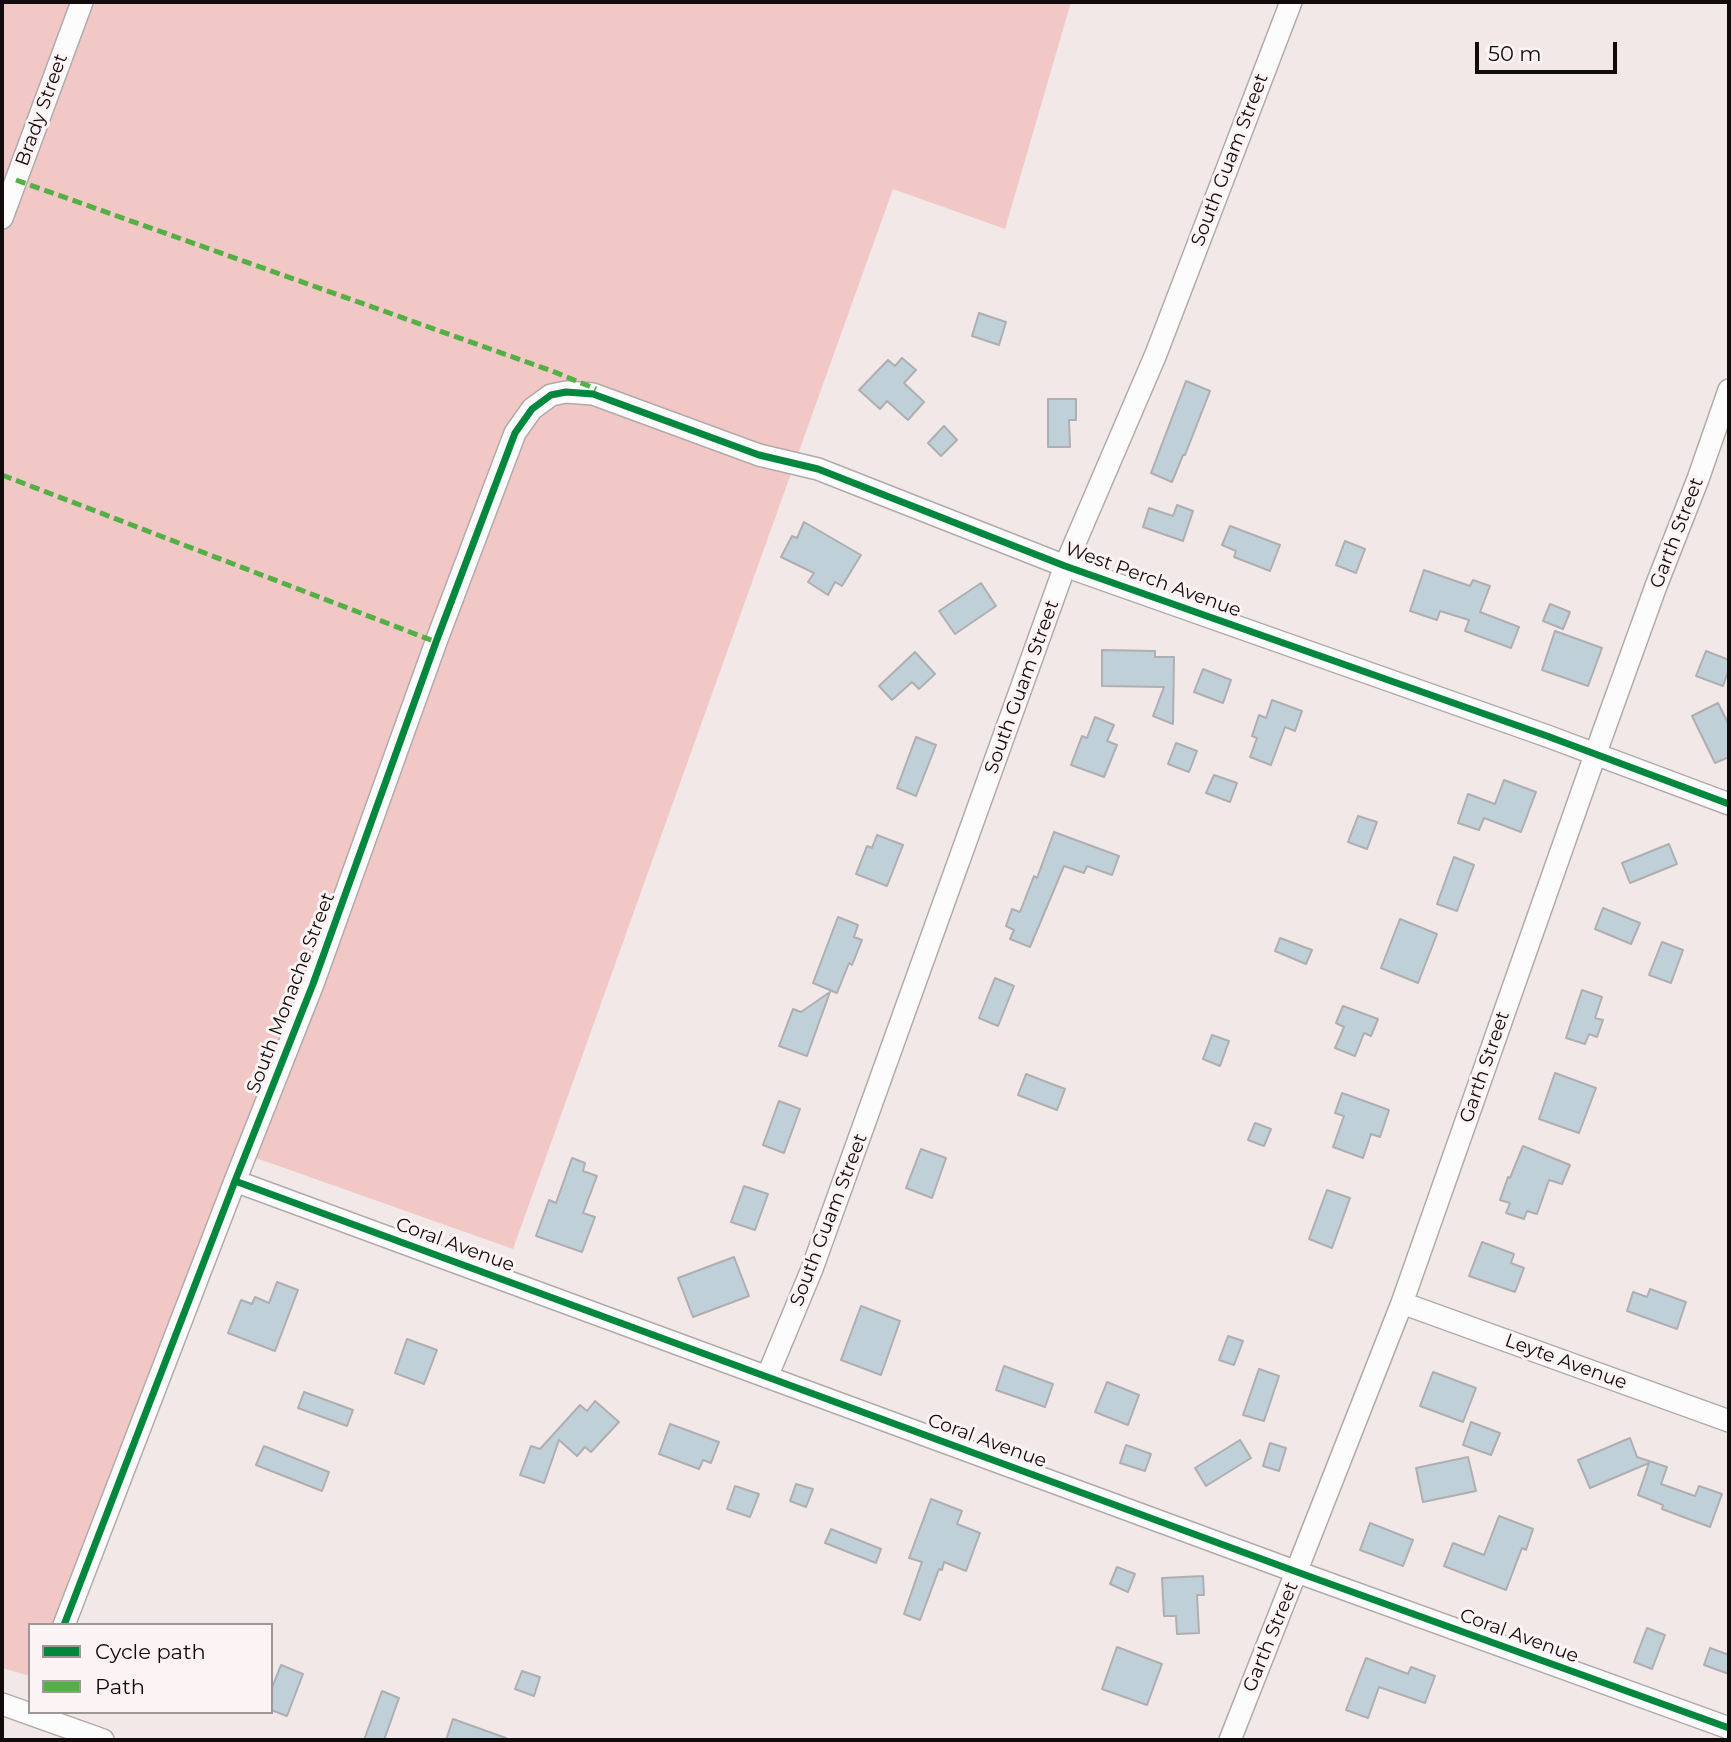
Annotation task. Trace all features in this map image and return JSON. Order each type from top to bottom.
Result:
[{"type":"street","name":"Brady Street","points":[[2,218],[82,2]]},
{"type":"street","name":"South Guam Street","points":[[767,1377],[813,1269],[1065,566],[1156,354],[1291,2]]},
{"type":"street","name":"Garth Street","points":[[1230,1740],[1402,1303],[1595,755],[1729,390]]},
{"type":"street","name":"West Perch Avenue","points":[[566,392],[593,394],[760,455],[818,469],[1065,566],[1729,804]]},
{"type":"street","name":"South Monache Street","points":[[65,1623],[234,1181],[313,984],[436,642],[515,433],[532,408],[551,395],[566,392]]},
{"type":"street","name":"Coral Avenue","points":[[234,1181],[1729,1728]]},
{"type":"street","name":"Leyte Avenue","points":[[1402,1303],[1729,1421]]},
{"type":"street","points":[[2,1704],[28,1712]]},
{"type":"street","points":[[33,1714],[103,1740]]},
{"type":"shaded area","points":[[2,2],[1071,2],[1005,229],[893,189],[513,1249],[242,1153],[75,1623],[28,1623],[28,1675],[2,1668]]},
{"type":"building","points":[[979,313],[1006,322],[999,345],[972,336]]},
{"type":"building","points":[[902,358],[916,370],[904,383],[924,402],[908,420],[887,401],[880,409],[859,390],[888,360],[895,366]]},
{"type":"building","points":[[1186,381],[1210,391],[1172,482],[1151,473]]},
{"type":"building","points":[[1048,399],[1076,399],[1076,420],[1069,420],[1070,447],[1048,447]]},
{"type":"building","points":[[944,426],[957,440],[941,456],[928,443]]},
{"type":"building","points":[[1177,505],[1193,511],[1183,541],[1143,527],[1149,508],[1173,516]]},
{"type":"building","points":[[804,522],[861,555],[842,586],[835,582],[828,595],[808,582],[814,573],[781,557],[792,536],[797,538]]},
{"type":"building","points":[[1230,526],[1280,545],[1270,571],[1234,557],[1236,551],[1222,545]]},
{"type":"building","points":[[1345,541],[1365,549],[1356,573],[1336,565]]},
{"type":"building","points":[[1424,570],[1470,586],[1473,580],[1490,586],[1480,612],[1519,627],[1511,648],[1465,631],[1469,620],[1440,611],[1437,620],[1410,611]]},
{"type":"building","points":[[981,583],[996,606],[955,634],[939,611]]},
{"type":"building","points":[[1550,604],[1570,612],[1563,629],[1543,621]]},
{"type":"building","points":[[1555,631],[1602,648],[1588,686],[1542,670]]},
{"type":"building","points":[[1102,650],[1155,651],[1155,657],[1174,657],[1173,724],[1153,716],[1164,687],[1102,686]]},
{"type":"building","points":[[1706,651],[1729,660],[1723,686],[1696,676]]},
{"type":"building","points":[[915,652],[935,674],[919,689],[912,682],[892,700],[879,686]]},
{"type":"building","points":[[1203,669],[1231,680],[1223,703],[1194,692]]},
{"type":"building","points":[[1272,700],[1302,711],[1295,731],[1285,727],[1271,765],[1250,757],[1257,738],[1252,736],[1259,715],[1266,718]]},
{"type":"building","points":[[1718,703],[1729,725],[1729,757],[1715,763],[1692,716]]},
{"type":"building","points":[[1095,717],[1114,725],[1107,741],[1117,745],[1104,777],[1071,765],[1082,736],[1087,738]]},
{"type":"building","points":[[916,737],[936,745],[916,796],[897,788]]},
{"type":"building","points":[[1176,743],[1197,751],[1189,772],[1168,764]]},
{"type":"building","points":[[1214,775],[1237,783],[1230,802],[1206,793]]},
{"type":"building","points":[[1504,780],[1536,792],[1521,832],[1484,818],[1479,830],[1458,823],[1468,794],[1495,804]]},
{"type":"building","points":[[1358,816],[1377,822],[1367,849],[1348,842]]},
{"type":"building","points":[[1054,832],[1119,856],[1112,875],[1087,866],[1084,873],[1064,866],[1030,947],[1010,939],[1014,930],[1006,926],[1012,909],[1020,912],[1034,876],[1037,878]]},
{"type":"building","points":[[877,835],[903,845],[887,886],[856,874],[867,846],[872,848]]},
{"type":"building","points":[[1669,844],[1677,864],[1630,883],[1622,863]]},
{"type":"building","points":[[1454,857],[1474,865],[1457,911],[1437,904]]},
{"type":"building","points":[[1603,908],[1640,923],[1631,944],[1595,929]]},
{"type":"building","points":[[838,917],[858,925],[854,937],[862,940],[837,993],[813,983]]},
{"type":"building","points":[[1400,919],[1437,934],[1418,983],[1381,968]]},
{"type":"building","points":[[1280,938],[1312,950],[1306,964],[1275,951]]},
{"type":"building","points":[[1662,942],[1683,950],[1671,983],[1649,975]]},
{"type":"building","points":[[995,978],[1014,986],[998,1026],[979,1018]]},
{"type":"building","points":[[1582,990],[1602,997],[1595,1018],[1603,1020],[1597,1037],[1589,1034],[1585,1044],[1566,1038]]},
{"type":"building","points":[[830,992],[807,1056],[779,1046],[793,1009],[801,1012]]},
{"type":"building","points":[[1343,1006],[1378,1019],[1371,1036],[1364,1033],[1355,1056],[1335,1048],[1344,1027],[1336,1023]]},
{"type":"building","points":[[1212,1035],[1229,1041],[1220,1066],[1203,1059]]},
{"type":"building","points":[[1555,1073],[1596,1088],[1579,1133],[1539,1119]]},
{"type":"building","points":[[1026,1074],[1065,1089],[1057,1110],[1018,1095]]},
{"type":"building","points":[[1342,1093],[1389,1110],[1380,1137],[1371,1134],[1363,1158],[1333,1147],[1344,1116],[1335,1113]]},
{"type":"building","points":[[779,1101],[800,1109],[784,1153],[763,1145]]},
{"type":"building","points":[[1255,1123],[1271,1129],[1264,1146],[1248,1140]]},
{"type":"building","points":[[1523,1146],[1570,1165],[1562,1184],[1549,1180],[1537,1214],[1527,1211],[1524,1219],[1506,1213],[1510,1203],[1500,1200]]},
{"type":"building","points":[[921,1149],[946,1158],[932,1198],[906,1188]]},
{"type":"building","points":[[572,1158],[585,1163],[583,1171],[597,1176],[583,1213],[595,1217],[582,1252],[536,1236],[549,1200],[556,1203]]},
{"type":"building","points":[[744,1186],[768,1194],[755,1230],[731,1222]]},
{"type":"building","points":[[1327,1190],[1350,1198],[1332,1248],[1309,1239]]},
{"type":"building","points":[[1482,1242],[1514,1254],[1511,1263],[1524,1268],[1515,1292],[1469,1276]]},
{"type":"building","points":[[734,1257],[749,1296],[693,1317],[678,1278]]},
{"type":"building","points":[[277,1282],[298,1290],[275,1351],[228,1333],[241,1300],[252,1304],[255,1297],[269,1303]]},
{"type":"building","points":[[1650,1289],[1686,1302],[1677,1329],[1627,1311],[1633,1292],[1647,1297]]},
{"type":"building","points":[[861,1306],[900,1321],[881,1375],[841,1360]]},
{"type":"building","points":[[1228,1336],[1243,1341],[1234,1365],[1219,1360]]},
{"type":"building","points":[[407,1339],[437,1350],[424,1384],[395,1373]]},
{"type":"building","points":[[1004,1366],[1053,1384],[1045,1407],[996,1390]]},
{"type":"building","points":[[1259,1369],[1279,1376],[1264,1421],[1243,1415]]},
{"type":"building","points":[[1433,1372],[1476,1388],[1463,1422],[1420,1406]]},
{"type":"building","points":[[1107,1382],[1139,1395],[1128,1425],[1095,1412]]},
{"type":"building","points":[[304,1392],[353,1410],[347,1426],[298,1408]]},
{"type":"building","points":[[595,1401],[619,1422],[591,1452],[585,1447],[577,1456],[559,1440],[544,1483],[520,1475],[531,1446],[540,1449],[580,1405],[587,1411]]},
{"type":"building","points":[[1471,1422],[1500,1433],[1491,1455],[1463,1445]]},
{"type":"building","points":[[670,1424],[719,1442],[711,1463],[703,1460],[699,1469],[659,1454]]},
{"type":"building","points":[[1630,1438],[1637,1457],[1667,1467],[1661,1484],[1695,1496],[1699,1486],[1722,1494],[1710,1527],[1662,1509],[1663,1505],[1638,1495],[1649,1463],[1590,1488],[1578,1460]]},
{"type":"building","points":[[1240,1440],[1251,1458],[1206,1486],[1195,1468]]},
{"type":"building","points":[[1270,1443],[1286,1448],[1279,1471],[1263,1466]]},
{"type":"building","points":[[1126,1445],[1151,1454],[1145,1471],[1120,1463]]},
{"type":"building","points":[[264,1446],[329,1472],[322,1491],[256,1465]]},
{"type":"building","points":[[1468,1457],[1476,1491],[1423,1502],[1416,1468]]},
{"type":"building","points":[[796,1484],[813,1489],[806,1507],[790,1501]]},
{"type":"building","points":[[735,1486],[759,1494],[750,1517],[727,1509]]},
{"type":"building","points":[[931,1499],[962,1511],[957,1524],[980,1533],[966,1571],[944,1562],[942,1570],[939,1569],[920,1620],[904,1614],[922,1562],[909,1558]]},
{"type":"building","points":[[1499,1516],[1533,1529],[1526,1550],[1522,1548],[1506,1590],[1444,1566],[1453,1543],[1484,1555]]},
{"type":"building","points":[[1370,1523],[1413,1540],[1403,1566],[1360,1550]]},
{"type":"building","points":[[831,1529],[881,1549],[876,1563],[825,1543]]},
{"type":"building","points":[[1117,1567],[1135,1574],[1128,1592],[1110,1584]]},
{"type":"building","points":[[1203,1576],[1204,1595],[1197,1595],[1199,1633],[1177,1634],[1176,1616],[1164,1616],[1162,1578]]},
{"type":"building","points":[[1647,1628],[1665,1635],[1652,1669],[1634,1662]]},
{"type":"building","points":[[1117,1647],[1162,1664],[1147,1705],[1102,1689]]},
{"type":"building","points":[[1710,1648],[1729,1655],[1729,1674],[1704,1665]]},
{"type":"building","points":[[1366,1658],[1408,1674],[1411,1667],[1435,1676],[1425,1703],[1379,1687],[1368,1718],[1346,1710]]},
{"type":"building","points":[[281,1665],[303,1674],[287,1716],[273,1711],[273,1685]]},
{"type":"building","points":[[522,1671],[540,1677],[534,1696],[515,1689]]},
{"type":"building","points":[[382,1691],[399,1698],[384,1740],[364,1740]]},
{"type":"building","points":[[453,1719],[506,1738],[446,1740]]},
{"type":"marked path","points":[[16,180],[596,389]]},
{"type":"marked path","points":[[2,475],[436,642]]},
{"type":"cycle path","points":[[65,1623],[313,984],[436,642],[515,433],[532,409],[551,395],[566,392],[593,394],[759,455],[818,469],[1065,566],[1547,736],[1729,804]]},
{"type":"cycle path","points":[[235,1181],[1729,1728]]}]
